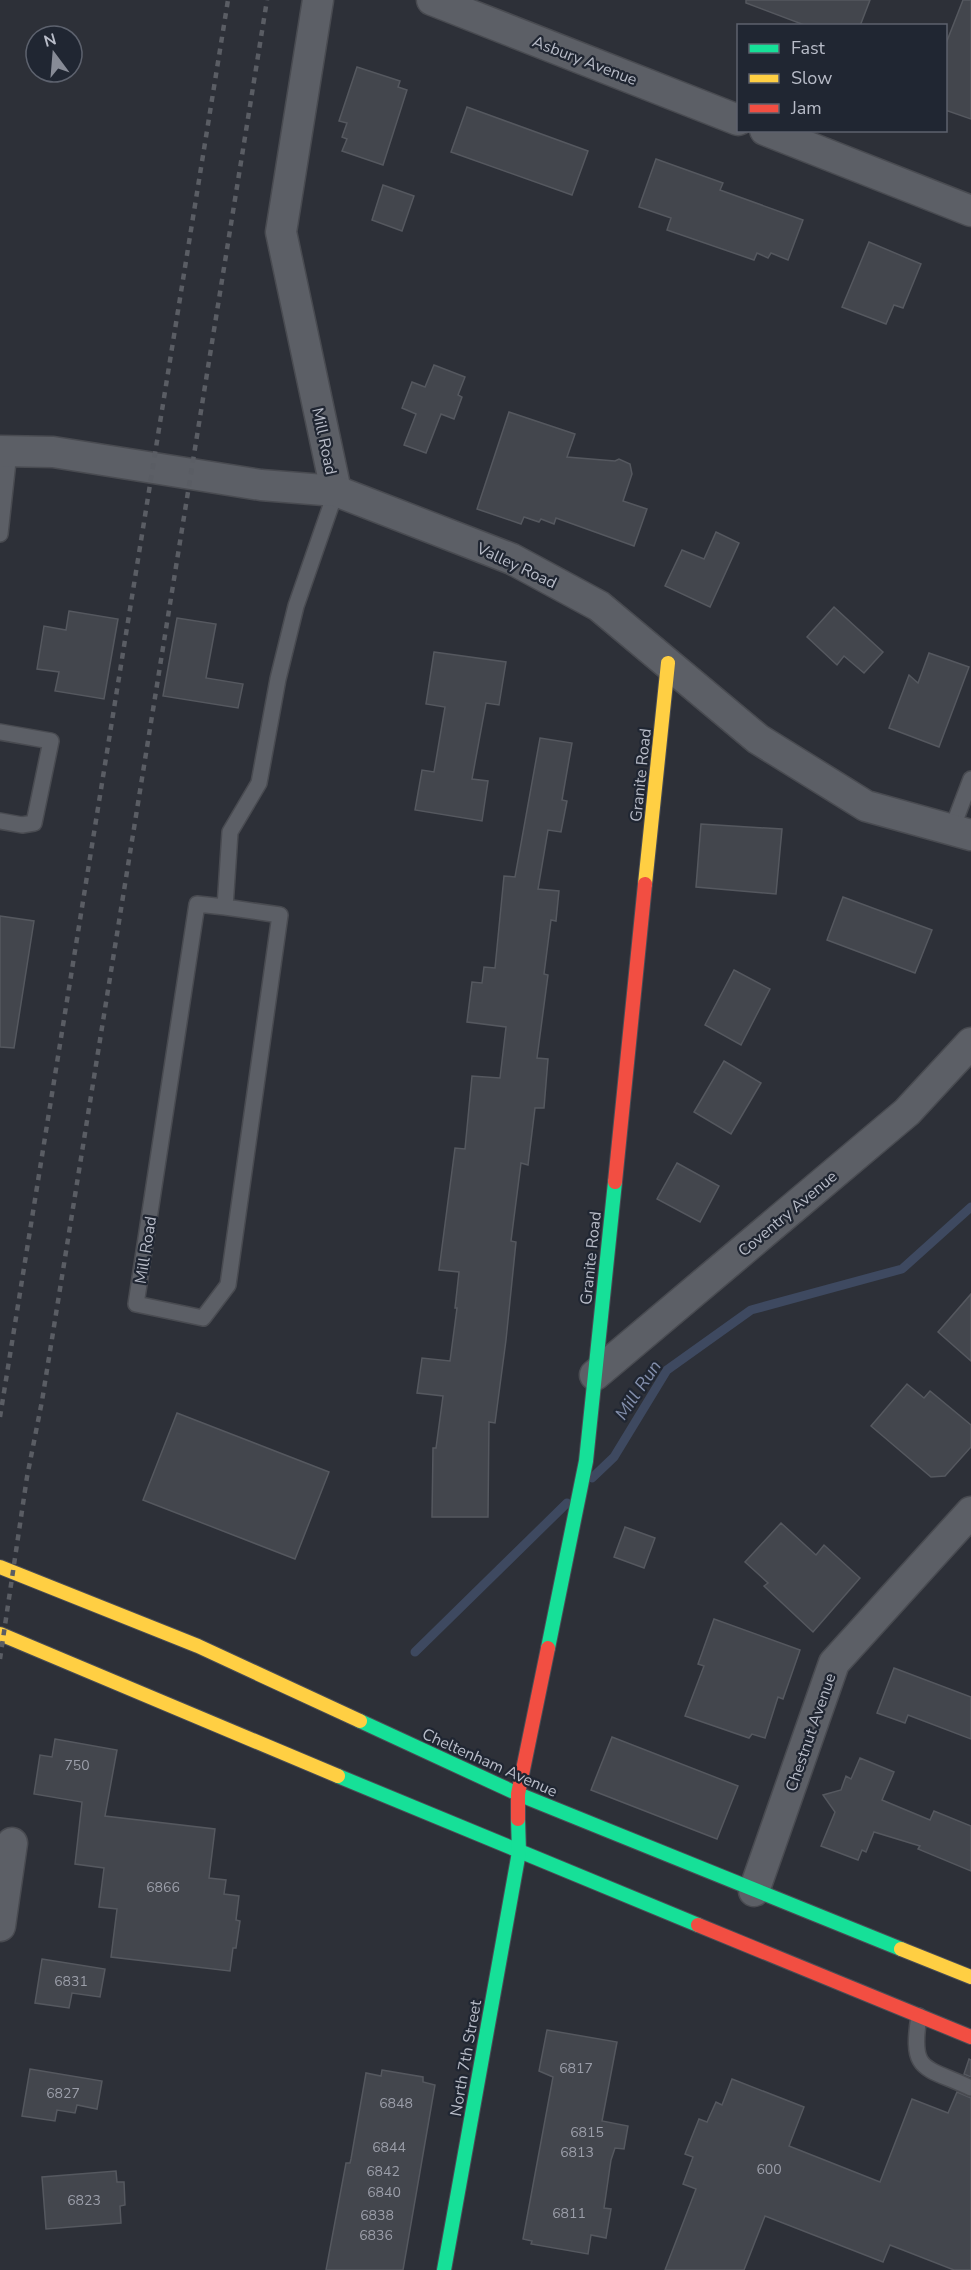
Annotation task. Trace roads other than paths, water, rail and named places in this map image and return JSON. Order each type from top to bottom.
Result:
[{"type":"main road","name":"Granite Road","points":[[519,1852],[518,1794],[586,1461],[668,663]]},
{"type":"main road","name":"Cheltenham Avenue","points":[[0,1567],[198,1646],[518,1794],[971,1977]]},
{"type":"main road","points":[[0,1635],[519,1852],[971,2037]]},
{"type":"main road","name":"North 7th Street","points":[[444,2270],[519,1852]]},
{"type":"street","name":"Mill Road","points":[[318,0],[281,232],[336,491]]},
{"type":"street","name":"Asbury Avenue","points":[[432,0],[737,120]]},
{"type":"street","points":[[770,132],[971,211]]},
{"type":"street","name":"Valley Road","points":[[4,452],[53,452],[261,485],[336,491],[512,559],[599,606],[758,739],[866,806],[961,832]]},
{"type":"street","name":"Coventry Avenue","points":[[595,1375],[907,1112],[971,1042]]},
{"type":"street","name":"Chestnut Avenue","points":[[754,1891],[834,1663],[966,1525]]},
{"type":"street","points":[[0,1926],[12,1843]]},
{"type":"lane","points":[[0,534],[4,452]]},
{"type":"lane","name":"Mill Road","points":[[225,906],[230,832],[259,783],[278,679],[296,606],[336,491]]},
{"type":"lane","points":[[0,732],[51,741],[34,823],[22,825],[0,821]]},
{"type":"lane","points":[[961,832],[971,779]]},
{"type":"lane","name":"Mill Road","points":[[197,904],[225,906],[280,915],[228,1284],[203,1318],[136,1304],[197,904]]},
{"type":"lane","points":[[919,2016],[915,2042],[916,2053],[922,2066],[971,2088]]},
{"type":"waterway","name":"Mill Run","points":[[592,1478],[614,1457],[667,1370],[751,1310],[902,1269],[971,1207]]},
{"type":"waterway","name":"Mill Run","points":[[415,1652],[567,1503]]},
{"type":"railway","points":[[0,1417],[228,0]]},
{"type":"railway","points":[[0,1659],[27,1477],[42,1401],[267,0]]}]
